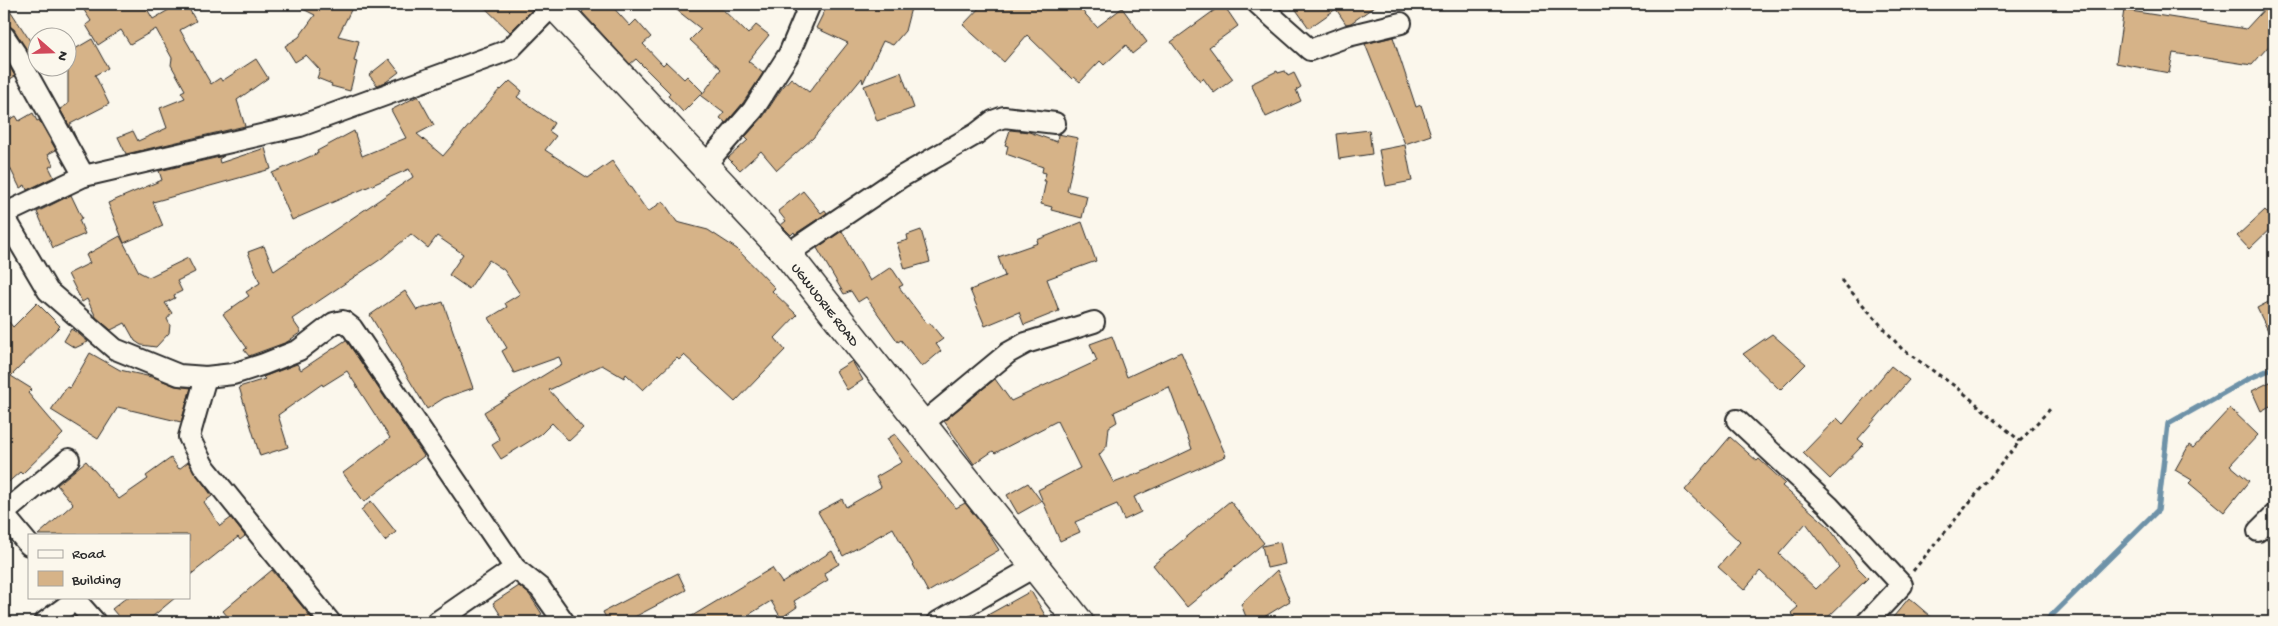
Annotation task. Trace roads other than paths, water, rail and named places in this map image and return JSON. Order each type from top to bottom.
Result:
[{"type":"street","points":[[554,4],[510,49],[498,54],[300,126],[84,176],[4,215],[48,291],[115,349],[179,375],[206,377],[233,374],[264,364],[298,350],[334,323],[343,321],[352,328],[515,568],[540,588],[564,622]]},
{"type":"street","name":"UGWUORIE ROAD","points":[[554,4],[787,254],[1079,622]]},
{"type":"street","points":[[705,165],[753,110],[789,54],[810,4]]},
{"type":"street","points":[[1258,4],[1310,50],[1348,36],[1401,23]]},
{"type":"street","points":[[4,36],[84,176]]},
{"type":"street","points":[[787,254],[901,177],[976,134],[992,121],[1004,117],[1056,123]]},
{"type":"street","points":[[921,425],[1008,353],[1026,344],[1094,322]]},
{"type":"street","points":[[206,377],[189,437],[203,465],[330,622]]},
{"type":"street","points":[[1737,420],[1829,506],[1902,585],[1866,622]]},
{"type":"street","points":[[28,544],[4,514],[70,459]]},
{"type":"street","points":[[2258,532],[2274,515]]},
{"type":"street","points":[[938,622],[1034,567]]},
{"type":"street","points":[[437,622],[515,568]]},
{"type":"street","points":[[45,622],[74,599],[95,622]]},
{"type":"waterway","points":[[2045,622],[2158,510],[2168,424],[2250,378],[2274,368]]}]
